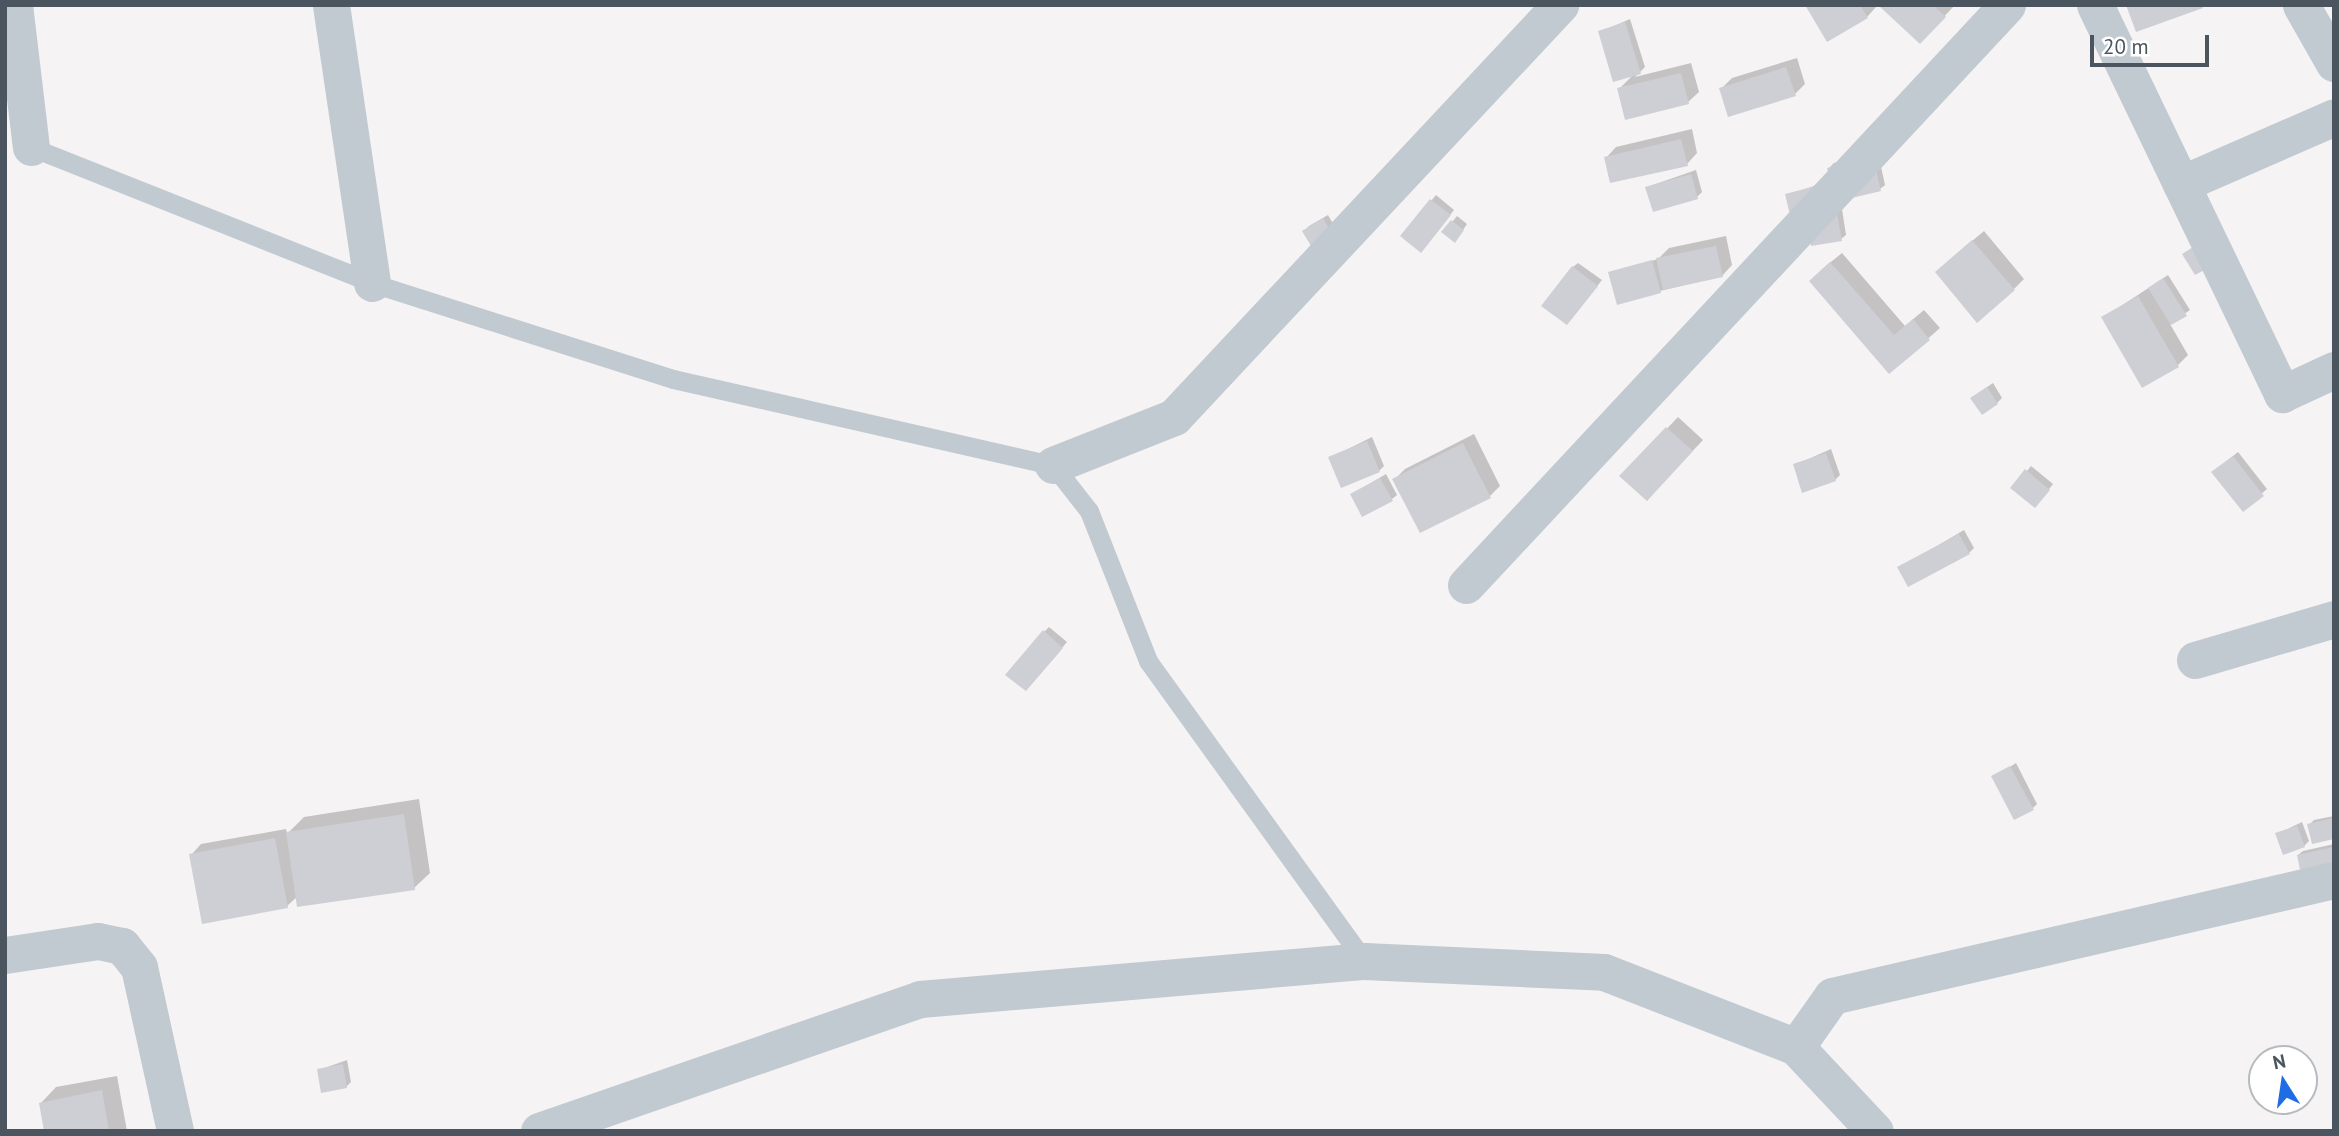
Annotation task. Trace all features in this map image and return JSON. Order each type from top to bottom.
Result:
[{"type":"street","points":[[14,5],[21,125]]},
{"type":"street","points":[[331,5],[372,283]]},
{"type":"street","points":[[1053,466],[1174,417],[1560,5]]},
{"type":"street","points":[[1466,585],[2007,5]]},
{"type":"street","points":[[2095,5],[2282,394],[2334,370]]},
{"type":"street","points":[[2301,5],[2334,64]]},
{"type":"street","points":[[2181,184],[2334,117]]},
{"type":"street","points":[[2195,660],[2334,619]]},
{"type":"street","points":[[1796,1047],[1832,996],[2334,880]]},
{"type":"street","points":[[5,955],[98,941],[122,946],[139,967],[175,1131]]},
{"type":"street","points":[[539,1131],[920,999],[1364,961],[1604,972],[1796,1047],[1875,1131]]},
{"type":"lane","points":[[21,125],[372,283],[673,379],[1053,466],[1089,511],[1148,661],[1364,961]]},
{"type":"building","points":[[1805,5],[1860,5],[1868,18],[1827,42]]},
{"type":"building","points":[[1878,5],[1933,5],[1946,17],[1920,44]]},
{"type":"building","points":[[2126,5],[2201,5],[2203,8],[2136,32]]},
{"type":"building","points":[[1625,22],[1641,74],[1613,82],[1598,31]]},
{"type":"building","points":[[1786,67],[1796,96],[1728,117],[1719,88]]},
{"type":"building","points":[[1681,73],[1689,104],[1625,120],[1617,88]]},
{"type":"building","points":[[1681,139],[1688,166],[1610,183],[1604,157]]},
{"type":"building","points":[[1873,157],[1881,191],[1835,202],[1827,168]]},
{"type":"building","points":[[1691,174],[1698,199],[1653,212],[1645,187]]},
{"type":"building","points":[[1824,184],[1790,215],[1785,194]]},
{"type":"building","points":[[1430,199],[1451,215],[1421,253],[1400,236]]},
{"type":"building","points":[[1837,213],[1842,241],[1811,246],[1807,219]]},
{"type":"building","points":[[1323,218],[1335,239],[1314,251],[1302,231]]},
{"type":"building","points":[[1451,220],[1464,230],[1455,243],[1441,232]]},
{"type":"building","points":[[1972,240],[2015,290],[1977,323],[1935,272]]},
{"type":"building","points":[[2198,244],[2212,266],[2195,275],[2182,254]]},
{"type":"building","points":[[1716,246],[1723,277],[1663,290],[1656,258]]},
{"type":"building","points":[[1652,260],[1661,293],[1617,305],[1608,272]]},
{"type":"building","points":[[1830,262],[1894,335],[1913,319],[1930,340],[1889,374],[1809,281]]},
{"type":"building","points":[[1572,266],[1598,286],[1567,325],[1541,306]]},
{"type":"building","points":[[2163,278],[2187,316],[2171,325],[2148,288]]},
{"type":"building","points":[[2138,296],[2179,367],[2142,388],[2101,317]]},
{"type":"building","points":[[1987,387],[1998,404],[1982,415],[1970,398]]},
{"type":"building","points":[[1666,427],[1693,451],[1647,501],[1619,476]]},
{"type":"building","points":[[1367,441],[1380,472],[1341,488],[1328,457]]},
{"type":"building","points":[[1463,443],[1491,498],[1420,533],[1392,479]]},
{"type":"building","points":[[1826,453],[1836,481],[1802,493],[1793,464]]},
{"type":"building","points":[[2233,456],[2264,496],[2243,512],[2211,472]]},
{"type":"building","points":[[2025,469],[2050,490],[2035,508],[2010,488]]},
{"type":"building","points":[[1380,478],[1393,501],[1362,517],[1350,494]]},
{"type":"building","points":[[1959,534],[1970,554],[1908,587],[1897,567]]},
{"type":"building","points":[[1043,630],[1063,648],[1026,691],[1005,675]]},
{"type":"building","points":[[2010,766],[2034,810],[2014,820],[1991,776]]},
{"type":"building","points":[[404,814],[415,890],[297,907],[286,832]]},
{"type":"building","points":[[2334,818],[2334,839],[2312,844],[2307,824]]},
{"type":"building","points":[[2297,826],[2305,847],[2283,855],[2275,833]]},
{"type":"building","points":[[275,838],[288,908],[202,924],[189,854]]},
{"type":"building","points":[[2334,847],[2334,872],[2302,879],[2297,855]]},
{"type":"building","points":[[343,1064],[347,1088],[321,1093],[317,1069]]},
{"type":"building","points":[[102,1090],[109,1131],[44,1131],[39,1103]]}]
